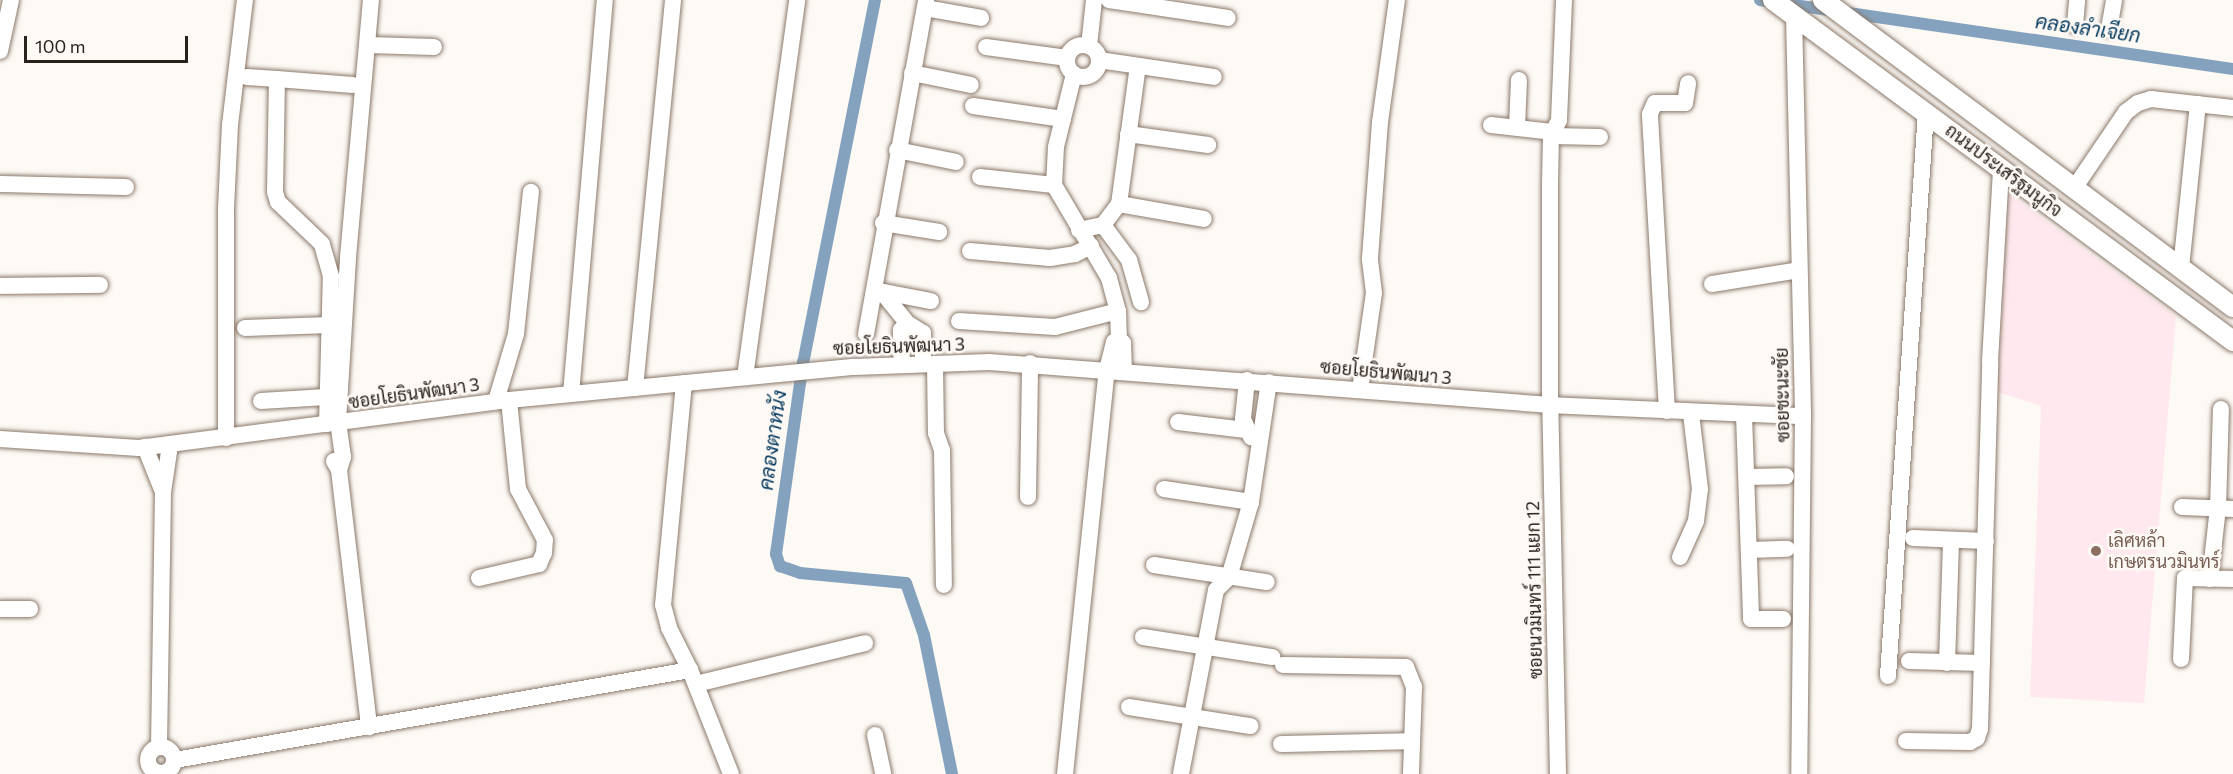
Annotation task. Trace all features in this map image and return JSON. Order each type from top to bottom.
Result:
[{"type":"main road","name":"ถนนประเสริฐมนูกิจ","points":[[1823,0],[2233,307]]},
{"type":"main road","name":"ถนนประเสริฐมนูกิจ","points":[[1785,9],[2233,341]]},
{"type":"street","points":[[0,51],[11,0]]},
{"type":"street","points":[[226,438],[226,199],[230,125],[245,0]]},
{"type":"street","points":[[327,424],[348,257],[369,45],[371,0]]},
{"type":"street","points":[[571,394],[605,0]]},
{"type":"street","points":[[635,388],[673,0]]},
{"type":"street","points":[[745,377],[797,0]]},
{"type":"street","points":[[1094,0],[1089,46],[1099,60],[1214,77]]},
{"type":"street","points":[[1108,0],[1228,18]]},
{"type":"street","points":[[1360,390],[1374,293],[1370,258],[1380,122],[1397,0]]},
{"type":"street","name":"ซอยนวมินทร์ 111 แยก 12","points":[[1558,774],[1550,405],[1551,134],[1558,120],[1564,0]]},
{"type":"street","points":[[2074,25],[2077,0]]},
{"type":"street","points":[[2109,29],[2114,0]]},
{"type":"street","points":[[866,334],[878,291],[883,223],[926,4],[981,18]]},
{"type":"street","name":"ซอยชะนะชัย","points":[[1785,9],[1799,270],[1803,416],[1799,774]]},
{"type":"street","points":[[369,45],[434,47]]},
{"type":"street","points":[[1067,58],[1075,47],[1089,46]]},
{"type":"street","points":[[986,47],[1067,58]]},
{"type":"street","points":[[1065,774],[1116,370],[1123,343],[1119,339],[1118,311],[1109,278],[1054,185],[1056,147],[1074,74],[1067,58]]},
{"type":"street","points":[[1074,74],[1084,77],[1093,74],[1099,60]]},
{"type":"street","points":[[1079,230],[1103,225],[1119,204],[1138,66]]},
{"type":"street","points":[[912,73],[971,85]]},
{"type":"street","points":[[247,77],[353,85]]},
{"type":"street","points":[[277,79],[275,192],[278,202],[322,244],[327,257],[332,299],[321,393],[327,424],[343,457],[339,470],[369,727]]},
{"type":"street","points":[[1517,127],[1519,80]]},
{"type":"street","points":[[1667,411],[1650,114],[1655,103],[1685,103],[1688,83]]},
{"type":"street","points":[[2075,187],[2122,118],[2138,103],[2151,99],[2233,108]]},
{"type":"street","points":[[2181,268],[2198,104]]},
{"type":"street","points":[[973,106],[1063,119]]},
{"type":"street","points":[[1888,676],[1926,112]]},
{"type":"street","points":[[1491,125],[1517,127],[1551,134],[1600,137]]},
{"type":"street","points":[[1128,134],[1208,145]]},
{"type":"street","points":[[897,150],[956,162]]},
{"type":"street","points":[[1906,741],[1970,742],[1977,738],[1986,541],[1989,361],[2001,168]]},
{"type":"street","points":[[980,177],[1054,185]]},
{"type":"street","points":[[0,183],[126,187]]},
{"type":"street","points":[[479,578],[539,564],[544,554],[545,540],[518,489],[502,401],[516,334],[531,192]]},
{"type":"street","points":[[1119,204],[1204,219]]},
{"type":"street","points":[[883,223],[939,232]]},
{"type":"street","points":[[1103,225],[1129,260],[1141,302]]},
{"type":"street","points":[[969,251],[1050,258],[1075,254],[1091,246]]},
{"type":"street","points":[[1712,284],[1799,270]]},
{"type":"street","points":[[0,286],[100,285]]},
{"type":"street","points":[[878,291],[931,301]]},
{"type":"street","points":[[878,291],[907,323],[923,333],[929,364],[936,433],[942,450],[944,585]]},
{"type":"street","points":[[959,321],[1055,327],[1118,311]]},
{"type":"street","points":[[902,364],[901,330],[907,323]]},
{"type":"street","points":[[245,328],[329,325]]},
{"type":"street","points":[[1028,497],[1030,363]]},
{"type":"street","name":"ซอยโยธินพัฒนา 3","points":[[0,439],[145,447],[170,445],[502,401],[810,370],[902,364],[1030,363],[1550,405],[1691,414],[1803,416]]},
{"type":"street","points":[[1247,380],[1246,430],[1257,444]]},
{"type":"street","points":[[1181,774],[1202,646],[1216,590],[1229,577],[1251,502],[1257,444],[1269,382]]},
{"type":"street","points":[[684,383],[663,605],[669,628],[693,677],[731,774]]},
{"type":"street","points":[[261,401],[321,393]]},
{"type":"street","points":[[2210,579],[2225,508],[2221,409]]},
{"type":"street","points":[[1680,557],[1696,521],[1700,489],[1691,414]]},
{"type":"street","points":[[1744,415],[1751,619],[1783,619]]},
{"type":"street","points":[[1178,422],[1246,430]]},
{"type":"street","points":[[159,747],[170,750],[175,760],[171,770],[155,772],[148,758],[159,747],[163,492],[170,445]]},
{"type":"street","points":[[145,447],[163,492]]},
{"type":"street","points":[[1747,477],[1786,476]]},
{"type":"street","points":[[1164,489],[1251,502]]},
{"type":"street","points":[[2182,507],[2225,508]]},
{"type":"street","points":[[1913,538],[1986,541]]},
{"type":"street","points":[[1947,663],[1951,540]]},
{"type":"street","points":[[1749,550],[1787,549]]},
{"type":"street","points":[[1154,565],[1266,582]]},
{"type":"street","points":[[2181,659],[2185,580],[2233,579]]},
{"type":"street","points":[[0,609],[30,609]]},
{"type":"street","points":[[1143,637],[1277,661],[1406,667],[1414,687],[1410,741],[1411,774]]},
{"type":"street","points":[[175,760],[369,727],[693,677],[865,643]]},
{"type":"street","points":[[1909,661],[1982,663]]},
{"type":"street","points":[[1129,706],[1251,726]]},
{"type":"street","points":[[875,735],[883,774]]},
{"type":"street","points":[[1281,744],[1410,741]]},
{"type":"shaded area","name":"เลิศหล้า เกษตรนวมินทร์","points":[[1996,184],[2176,316],[2144,703],[2030,697],[2041,406],[1985,388]]},
{"type":"waterway","name":"คลองตาหนัง","points":[[875,0],[803,362],[776,554],[780,566],[800,573],[906,583],[924,635],[952,774]]},
{"type":"waterway","name":"คลองลำเจียก","points":[[1760,0],[2233,69]]},
{"type":"place","name":"เลิศหล้า เกษตรนวมินทร์","points":[[2096,551]]}]
